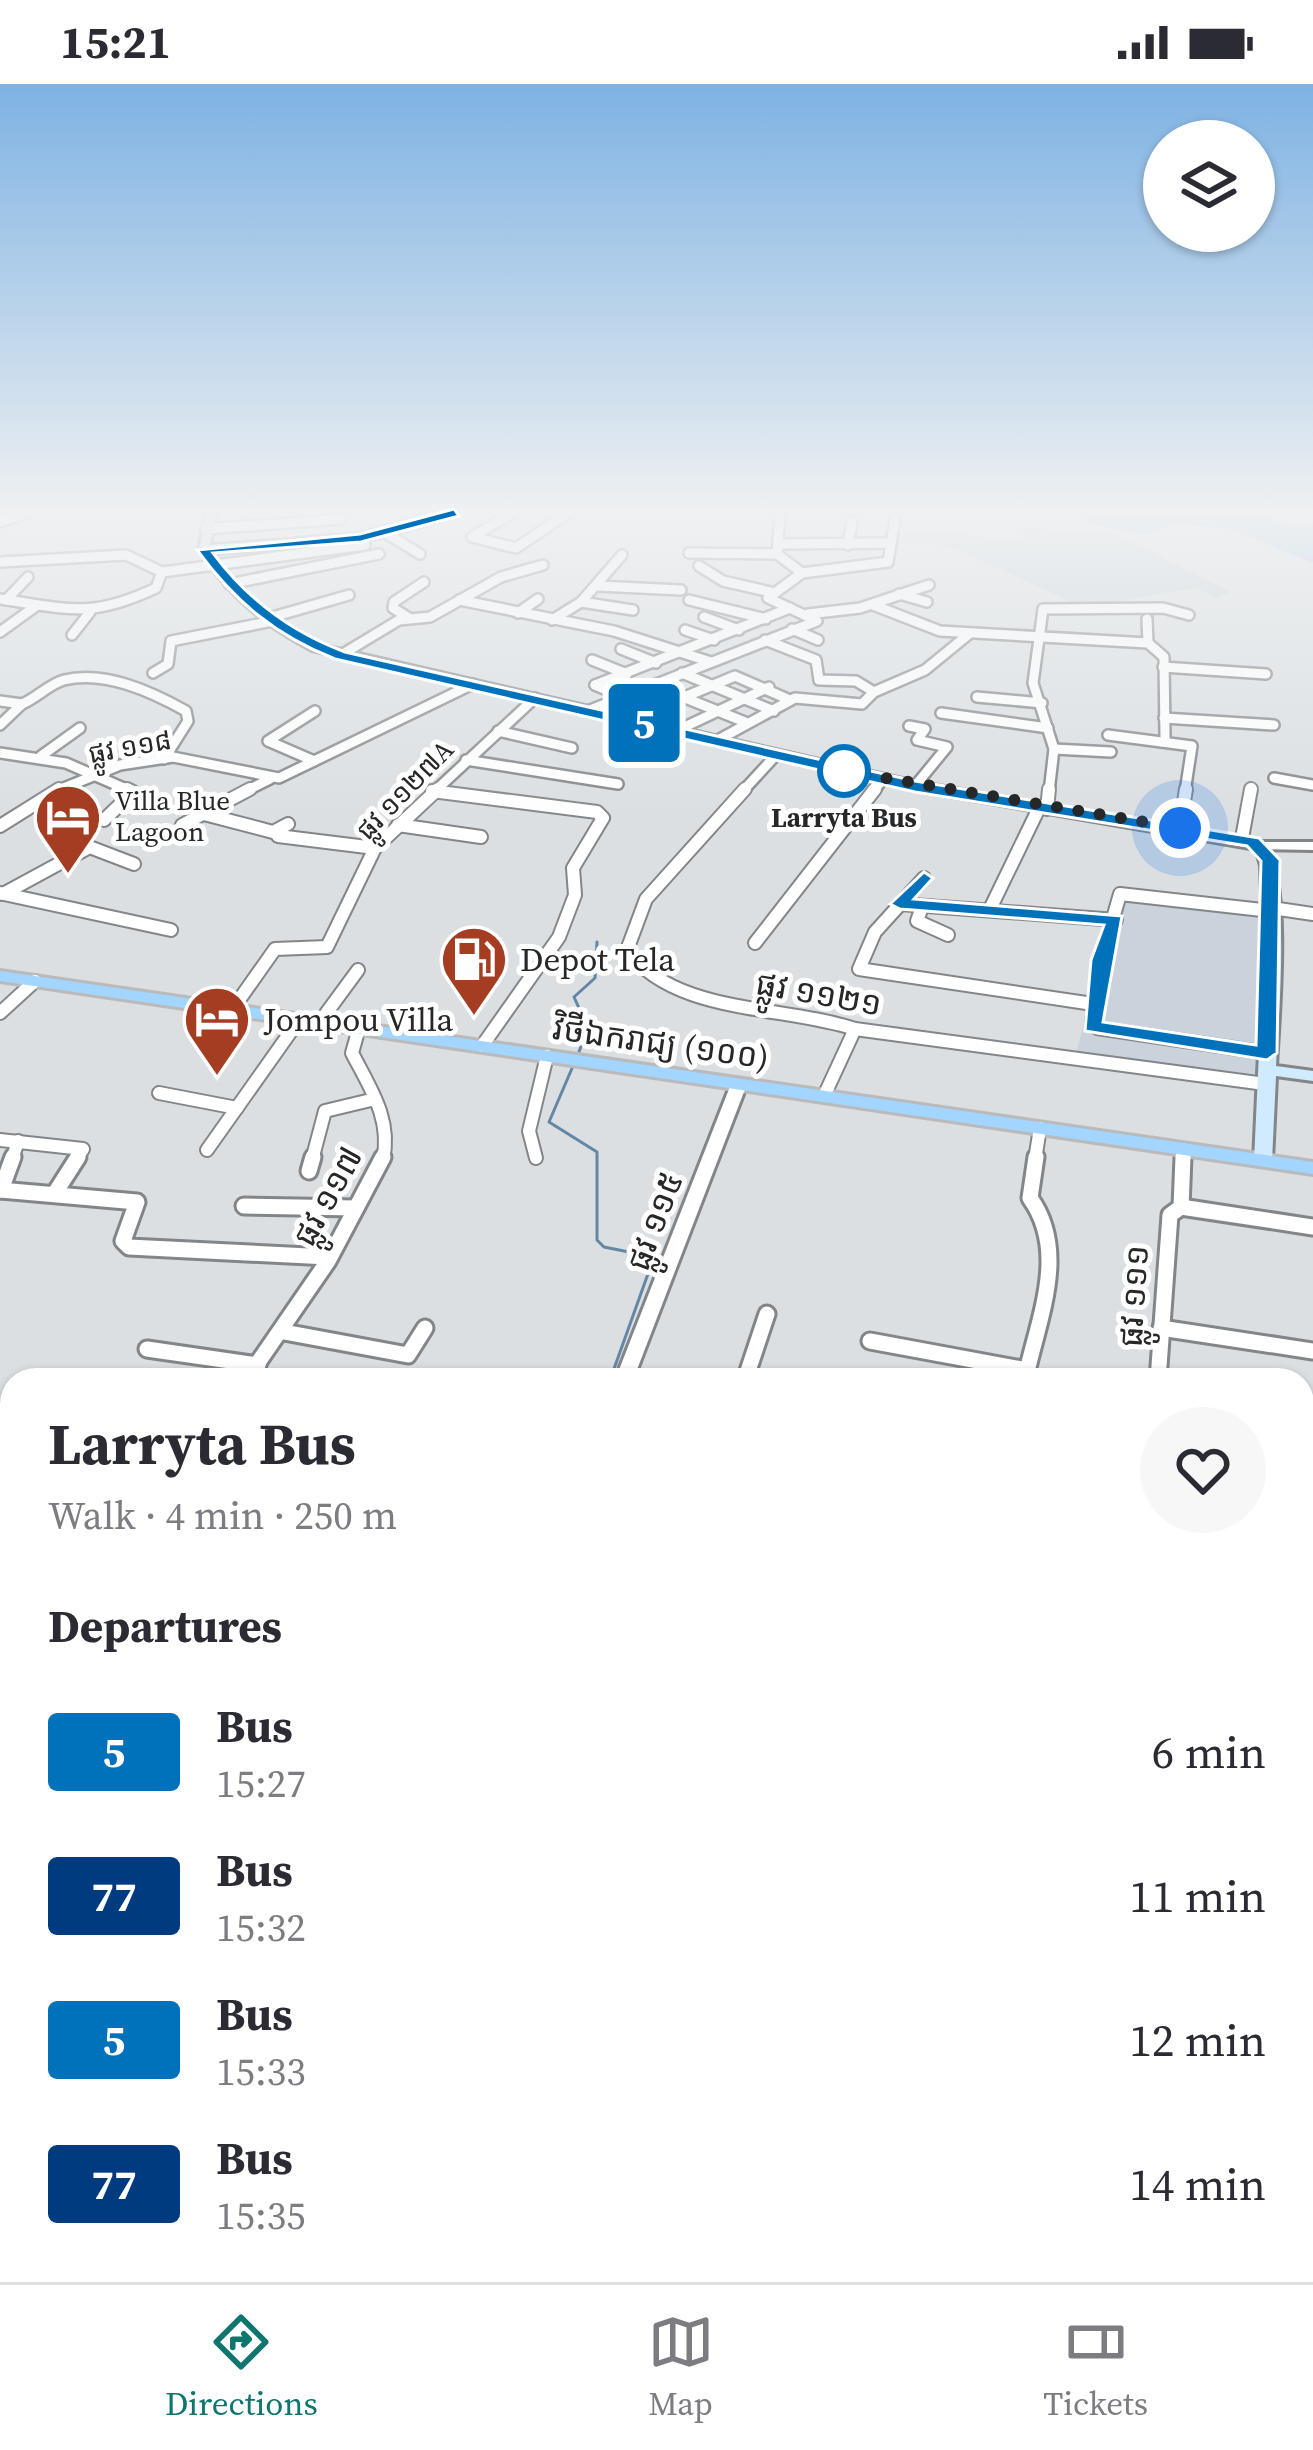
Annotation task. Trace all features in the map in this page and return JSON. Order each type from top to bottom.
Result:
[{"type":"main road","points":[[267,616],[298,639],[341,656],[915,786],[1242,838],[1262,846],[1270,860],[1272,910],[1263,1161]]},
{"type":"main road","name":"វិថីឯករាជ្យ (១០០)","points":[[0,976],[1313,1168]]},
{"type":"main road","points":[[1266,1069],[1313,1076]]},
{"type":"street","points":[[0,632],[23,616]]},
{"type":"street","points":[[72,635],[87,616]]},
{"type":"street","points":[[153,673],[168,664],[171,641],[282,616]]},
{"type":"street","points":[[405,616],[409,618]]},
{"type":"street","points":[[341,656],[409,618],[433,616]]},
{"type":"street","points":[[530,616],[712,662]]},
{"type":"street","points":[[552,620],[559,616]]},
{"type":"street","points":[[754,616],[818,640]]},
{"type":"street","points":[[770,616],[595,685],[652,710],[740,676],[790,700],[862,704],[874,692]]},
{"type":"street","points":[[590,710],[817,621],[810,616]]},
{"type":"street","points":[[902,616],[940,631],[1148,643],[1164,657],[1165,738]]},
{"type":"street","points":[[990,909],[1043,808],[1054,749],[1034,683],[1036,637],[1043,616]]},
{"type":"street","points":[[704,617],[816,660],[820,680],[856,681],[874,692],[893,690],[952,652],[969,634]]},
{"type":"street","points":[[1147,620],[1148,643]]},
{"type":"street","points":[[0,621],[13,622]]},
{"type":"street","points":[[685,630],[741,650]]},
{"type":"street","points":[[621,649],[774,711]]},
{"type":"street","points":[[592,660],[745,722]]},
{"type":"street","points":[[1163,667],[1266,674]]},
{"type":"street","points":[[0,725],[22,704],[67,680],[127,686],[186,711],[188,721],[164,759]]},
{"type":"street","points":[[182,825],[473,683]]},
{"type":"street","points":[[676,731],[769,687]]},
{"type":"street","points":[[977,697],[1042,703]]},
{"type":"street","name":"ផ្លូវ ១១២៧A","points":[[275,949],[327,947],[375,848],[535,698]]},
{"type":"street","points":[[716,741],[790,700]]},
{"type":"street","points":[[0,701],[22,704]]},
{"type":"street","points":[[314,761],[268,741],[315,711]]},
{"type":"street","points":[[941,713],[1048,728]]},
{"type":"street","points":[[1164,718],[1274,725]]},
{"type":"street","points":[[910,726],[925,729],[917,740],[946,747],[915,786]]},
{"type":"street","points":[[41,757],[80,728]]},
{"type":"street","points":[[498,731],[572,748]]},
{"type":"street","points":[[1108,735],[1165,738],[1192,746],[1180,828]]},
{"type":"street","points":[[1054,749],[1111,752]]},
{"type":"street","points":[[0,753],[41,757],[133,792],[104,820]]},
{"type":"street","name":"ផ្លូវ ១១២១","points":[[776,755],[646,899],[627,950],[657,979],[707,1000],[776,1008],[855,1028],[1266,1069]]},
{"type":"street","name":"ផ្លូវ ១១៨","points":[[0,826],[37,799],[88,775],[164,759],[196,759],[270,779]]},
{"type":"street","points":[[466,760],[619,784]]},
{"type":"street","points":[[1274,778],[1313,785]]},
{"type":"street","points":[[755,943],[883,779]]},
{"type":"street","points":[[1242,838],[1251,788]]},
{"type":"street","points":[[432,791],[597,812],[603,818],[573,868],[575,895],[559,937],[482,1046]]},
{"type":"street","points":[[203,814],[273,832],[288,824]]},
{"type":"street","points":[[398,825],[481,837]]},
{"type":"street","points":[[58,835],[134,864]]},
{"type":"street","points":[[278,836],[375,848]]},
{"type":"street","points":[[1262,846],[1313,846]]},
{"type":"street","points":[[2,893],[86,849]]},
{"type":"street","points":[[924,878],[860,958],[859,968],[1093,1004]]},
{"type":"street","points":[[1266,1069],[1092,1026],[1093,1004],[1115,920],[1124,892],[1313,914]]},
{"type":"street","points":[[2,893],[171,930]]},
{"type":"street","points":[[900,904],[1115,920]]},
{"type":"street","points":[[922,907],[917,921],[948,935]]},
{"type":"street","points":[[232,1010],[284,929]]},
{"type":"street","points":[[207,1150],[309,1021],[358,970]]},
{"type":"street","points":[[0,1013],[34,981]]},
{"type":"street","name":"ផ្លូវ ១១៧","points":[[258,1366],[284,1332],[385,1162],[385,1123],[352,1053],[359,1028]]},
{"type":"street","points":[[824,1096],[855,1028]]},
{"type":"street","points":[[536,1158],[529,1132],[555,1057]]},
{"type":"street","name":"ផ្លូវ ១១៥","points":[[629,1368],[739,1084]]},
{"type":"street","points":[[159,1093],[237,1108]]},
{"type":"street","points":[[309,1172],[325,1111],[375,1099]]},
{"type":"street","points":[[1027,1368],[1053,1248],[1046,1220],[1030,1198],[1040,1128]]},
{"type":"street","points":[[0,1139],[83,1149],[55,1193]]},
{"type":"street","points":[[18,1141],[1,1190],[137,1202],[123,1241],[129,1247],[328,1257]]},
{"type":"street","name":"ផ្លូវ ១១១","points":[[1159,1368],[1170,1215],[1180,1207],[1184,1149]]},
{"type":"street","points":[[244,1206],[356,1208]]},
{"type":"street","points":[[1180,1207],[1313,1228]]},
{"type":"street","points":[[750,1368],[767,1314]]},
{"type":"street","points":[[284,1332],[408,1354],[425,1328]]},
{"type":"street","points":[[1161,1328],[1313,1351]]},
{"type":"street","points":[[870,1341],[994,1368]]},
{"type":"street","points":[[147,1349],[258,1366]]},
{"type":"shaded area","points":[[1125,897],[1265,913],[1260,1085],[1075,1058],[1084,1023],[1098,1024]]},
{"type":"waterway","points":[[577,1057],[588,1028],[574,997],[595,978],[597,942]]},
{"type":"waterway","points":[[573,1066],[549,1122],[597,1152],[597,1240],[604,1247],[654,1257],[614,1368]]},
{"type":"bus line","name":"5","points":[[267,616],[298,639],[341,656],[915,786],[1253,842],[1268,852],[1270,860],[1267,1053],[1092,1026],[1101,960],[1115,920],[900,904],[924,878]]},
{"type":"place","name":"Larryta Bus","points":[[844,771]]},
{"type":"place","name":"Villa Blue Lagoon","points":[[68,876]]},
{"type":"place","name":"Depot Tela","points":[[474,1018]]},
{"type":"place","name":"Jompou Villa","points":[[217,1078]]},
{"type":"route","points":[[844,771],[1180,828]]}]
